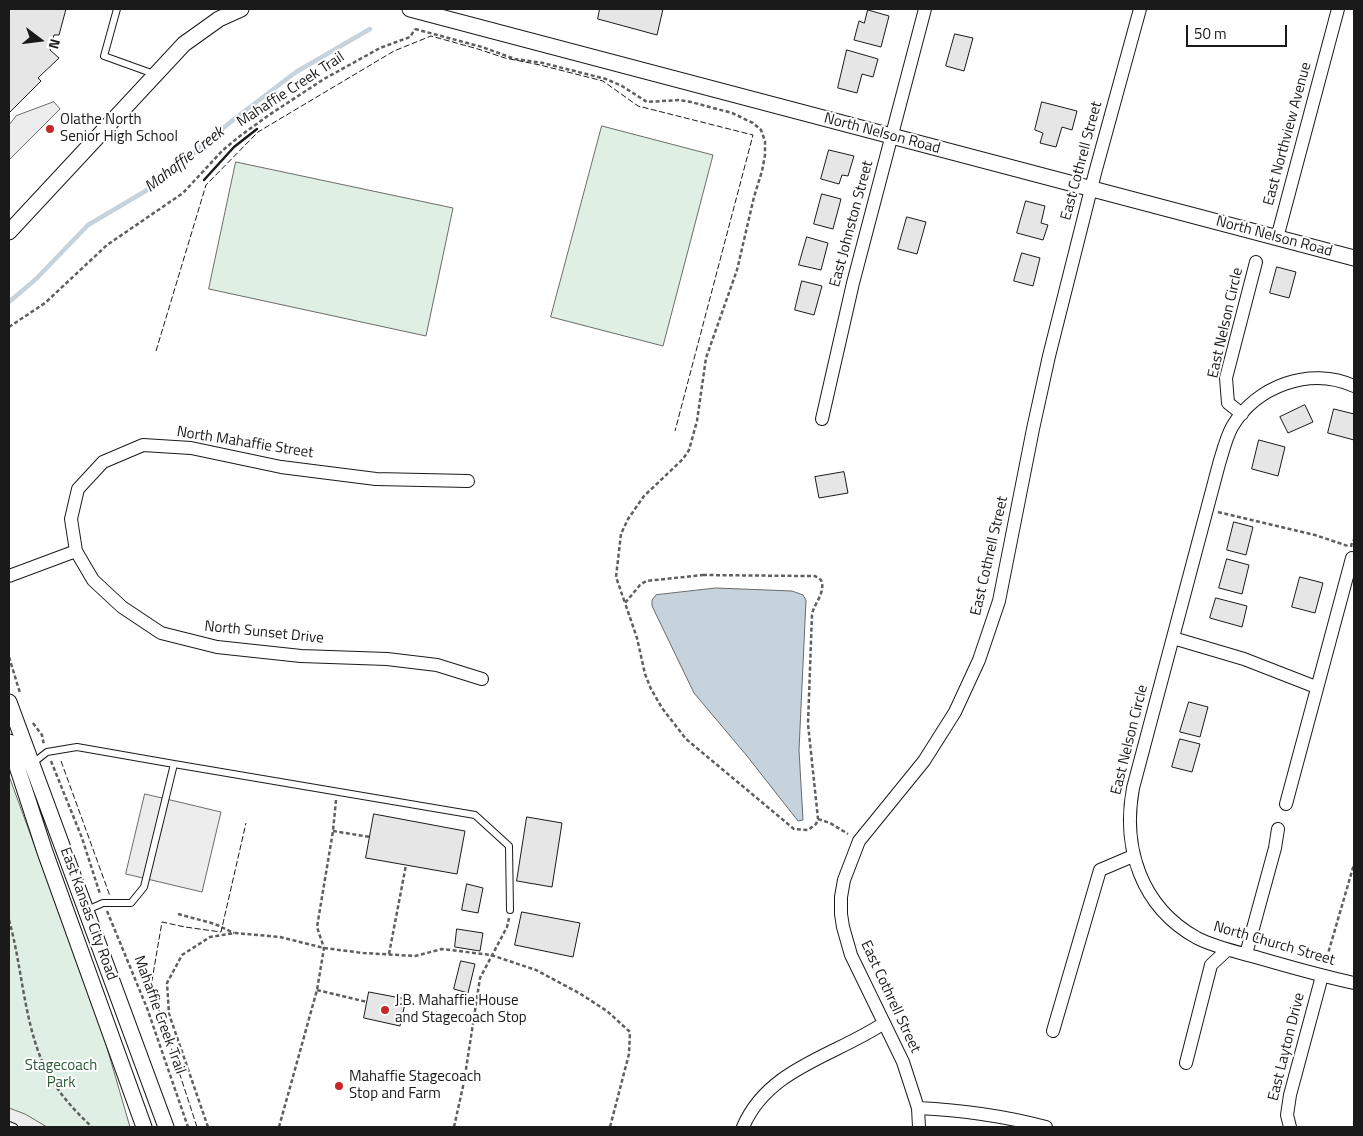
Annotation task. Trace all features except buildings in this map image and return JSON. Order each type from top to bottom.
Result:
[{"type":"street","points":[[9,232],[154,74],[184,44],[218,19],[241,9]]},
{"type":"street","name":"North Nelson Road","points":[[410,9],[1354,258]]},
{"type":"street","name":"East Johnston Street","points":[[822,419],[853,283],[925,9]]},
{"type":"street","name":"East Cothrell Street","points":[[919,1127],[918,1108],[903,1062],[851,955],[842,927],[841,897],[844,880],[859,841],[924,761],[955,712],[980,660],[999,601],[1037,411],[1090,189],[1140,9]]},
{"type":"street","name":"East Northview Avenue","points":[[1277,238],[1338,9]]},
{"type":"street","name":"East Nelson Circle","points":[[1242,414],[1228,402],[1226,378],[1256,262]]},
{"type":"street","name":"East Nelson Circle","points":[[1186,931],[1163,911],[1141,878],[1133,856],[1130,840],[1130,805],[1226,440],[1242,414],[1263,395],[1288,382],[1325,378],[1354,386]]},
{"type":"street","name":"North Mahaffie Street","points":[[76,551],[71,519],[78,489],[103,462],[143,445],[191,448],[281,467],[376,479],[468,481]]},
{"type":"street","points":[[9,576],[76,551]]},
{"type":"street","name":"North Sunset Drive","points":[[76,551],[93,580],[122,607],[161,633],[217,647],[301,656],[387,659],[437,665],[482,679]]},
{"type":"street","points":[[1286,804],[1353,553]]},
{"type":"street","points":[[1173,638],[1244,659],[1316,686]]},
{"type":"street","name":"East Kansas City Road","points":[[9,702],[45,852],[144,1127]]},
{"type":"street","name":"East Kansas City Road","points":[[9,742],[25,767],[87,910],[166,1127]]},
{"type":"street","points":[[1246,954],[1278,829]]},
{"type":"street","points":[[1053,1031],[1100,870],[1133,856]]},
{"type":"street","name":"North Church Street","points":[[1186,931],[1199,939],[1227,950],[1354,983]]},
{"type":"street","points":[[1186,1063],[1211,965],[1227,950]]},
{"type":"street","name":"East Layton Drive","points":[[1290,1127],[1287,1115],[1290,1094],[1322,976]]},
{"type":"street","points":[[743,1127],[762,1097],[786,1075],[864,1036],[884,1023]]},
{"type":"street","points":[[918,1108],[991,1115],[1046,1127]]},
{"type":"lane","points":[[117,9],[104,56],[154,74]]},
{"type":"lane","points":[[25,767],[47,752],[77,747],[475,815],[509,846],[510,910]]},
{"type":"lane","points":[[87,910],[103,904],[131,902],[144,887],[174,764]]},
{"type":"lane","points":[[9,1125],[14,1127]]},
{"type":"path","name":"Mahaffie Creek Trail","points":[[9,328],[45,303],[107,246],[130,228],[183,193],[223,150],[240,136],[324,79],[380,48],[410,37],[415,28],[516,59],[543,63],[606,79],[622,86],[647,102],[679,100],[732,113],[753,123],[761,130],[765,141],[765,155],[737,270],[706,358],[697,421],[689,450],[683,459],[644,496],[628,519],[621,534],[616,577],[625,603]]},
{"type":"path","points":[[1207,509],[1250,521],[1315,535],[1353,553]]},
{"type":"path","points":[[716,575],[815,576],[821,580],[824,586],[823,591],[814,605],[812,614],[808,724],[818,820],[808,830],[794,829],[686,739],[662,708],[651,689],[625,603],[640,585],[652,580],[716,575]]},
{"type":"path","points":[[49,758],[82,838],[101,897]]},
{"type":"path","points":[[279,1127],[317,990],[324,948],[316,927],[333,831],[337,791]]},
{"type":"path","points":[[818,820],[830,823],[859,841]]},
{"type":"path","points":[[333,831],[370,837]]},
{"type":"path","points":[[1322,976],[1354,864]]},
{"type":"path","points":[[389,954],[406,865]]},
{"type":"path","points":[[454,1127],[464,1082],[480,978],[507,927],[510,910]]},
{"type":"path","name":"Mahaffie Creek Trail","points":[[107,911],[147,1008],[188,1127]]},
{"type":"path","points":[[178,914],[214,924],[235,933]]},
{"type":"path","points":[[9,920],[38,1049],[50,1076],[64,1097],[92,1127]]},
{"type":"path","points":[[208,1127],[169,1014],[167,983],[182,955],[210,937],[235,933],[280,937],[324,948],[389,954],[415,956],[442,949],[492,955],[536,970],[579,993],[607,1011],[630,1032],[629,1054],[610,1127]]},
{"type":"path","points":[[317,990],[367,1002]]},
{"type":"green space","points":[[602,126],[713,155],[663,346],[551,317]]},
{"type":"green space","points":[[236,162],[453,208],[426,336],[209,289]]},
{"type":"green space","name":"Stagecoach Park","points":[[9,776],[101,1027],[130,1127],[9,1127]]},
{"type":"shaded area","points":[[54,102],[60,109],[9,160],[9,125],[16,116]]},
{"type":"shaded area","points":[[716,588],[792,591],[803,595],[806,600],[799,750],[803,820],[798,821],[694,693],[652,606],[652,600],[656,595]]},
{"type":"shaded area","points":[[145,794],[221,812],[202,892],[126,874]]},
{"type":"shaded area","points":[[9,1108],[25,1114],[47,1127],[9,1127]]},
{"type":"waterway","name":"Mahaffie Creek","points":[[9,302],[36,279],[88,225],[154,186],[233,120],[296,72],[370,29]]},
{"type":"fence","points":[[156,351],[206,185],[258,132],[394,51],[431,36],[505,58],[603,81],[638,106],[753,135],[675,431]]},
{"type":"fence","points":[[61,761],[110,896]]},
{"type":"fence","points":[[197,1127],[151,986],[162,922],[221,932],[246,823]]},
{"type":"wall","points":[[204,180],[234,147],[257,129]]},
{"type":"place","name":"Olathe North Senior High School","points":[[50,129]]},
{"type":"place","name":"J.B. Mahaffie House and Stagecoach Stop","points":[[385,1010]]},
{"type":"place","name":"Mahaffie Stagecoach Stop and Farm","points":[[339,1086]]}]
